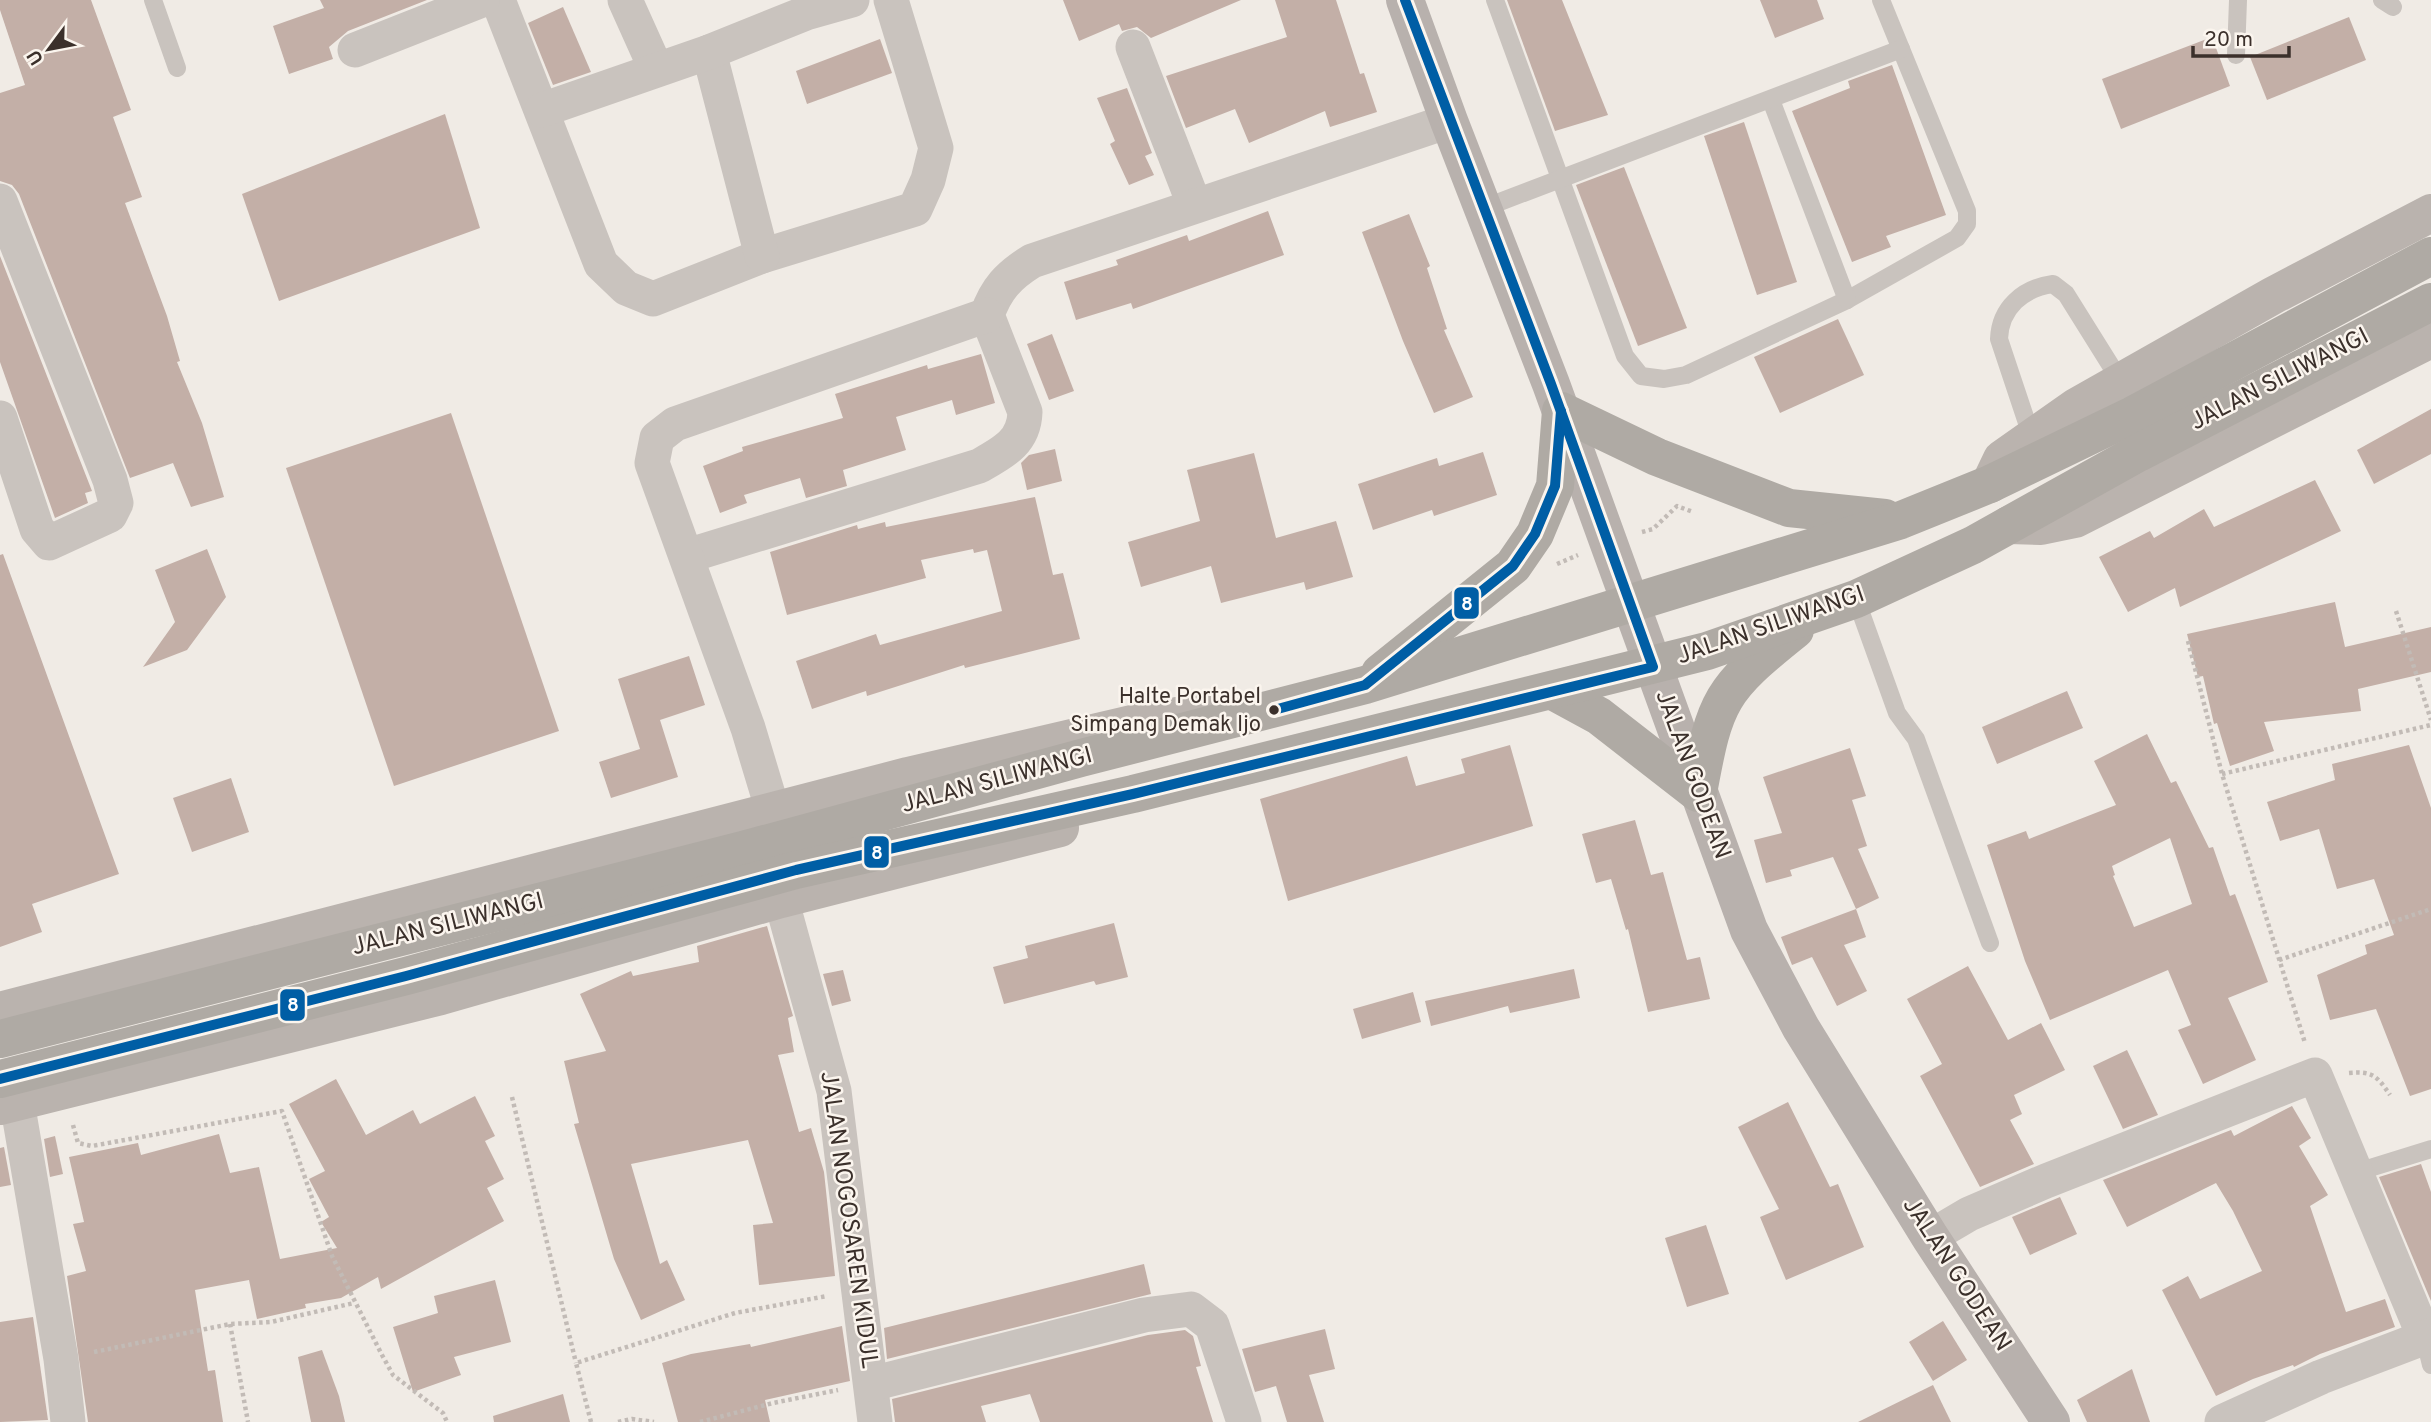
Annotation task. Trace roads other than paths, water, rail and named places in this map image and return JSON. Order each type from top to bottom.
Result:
[{"type":"highway","name":"JALAN SILIWANGI","points":[[0,1039],[743,850],[1092,755],[1365,685],[1901,520],[1990,484],[2036,448],[2146,408],[2431,256]]},
{"type":"highway","points":[[2374,286],[2395,321]]},
{"type":"highway","name":"JALAN SILIWANGI","points":[[6,1096],[406,976],[796,870],[1133,794],[1653,667],[1815,614],[1856,599],[2009,525],[2138,453],[2431,302]]},
{"type":"highway","points":[[1365,685],[1513,566],[1535,534],[1555,486],[1561,411],[1657,457],[1789,508],[1901,520]]},
{"type":"highway","points":[[1553,691],[1600,716],[1698,793],[1710,725],[1724,696],[1743,672],[1815,614]]},
{"type":"main road","name":"JALAN GODEAN","points":[[1405,0],[1448,121],[1561,411],[1749,930],[1801,1028],[1930,1237],[2051,1422]]},
{"type":"street","points":[[355,50],[482,0]]},
{"type":"street","points":[[498,0],[601,264],[626,288],[653,299],[762,256],[915,209],[928,180],[936,148],[891,0]]},
{"type":"street","points":[[625,0],[656,69]]},
{"type":"street","points":[[542,110],[709,52],[804,6],[852,0]]},
{"type":"street","points":[[1133,47],[1194,204]]},
{"type":"street","points":[[709,52],[762,256]]},
{"type":"street","points":[[687,556],[979,466],[1004,452],[1019,438],[1024,426],[1025,412],[987,315],[995,294],[1005,279],[1032,261],[1194,204],[1448,121]]},
{"type":"street","points":[[0,204],[110,480],[116,503],[110,515],[49,543],[37,529],[0,418]]},
{"type":"street","points":[[2036,448],[2121,382],[2274,295],[2431,214]]},
{"type":"street","points":[[773,810],[748,728],[652,463],[657,438],[675,424],[987,315]]},
{"type":"street","points":[[2009,525],[2041,526],[2075,519],[2431,339]]},
{"type":"street","points":[[0,1011],[773,810],[1149,720],[1197,713],[1209,714],[1225,723]]},
{"type":"street","points":[[68,1422],[61,1359],[6,1096],[61,1090],[441,996],[781,899],[1223,786],[1244,765]]},
{"type":"street","name":"JALAN NOGOSAREN KIDUL","points":[[781,899],[834,1091],[875,1422]]},
{"type":"street","points":[[1930,1237],[1969,1214],[2046,1181],[2315,1075],[2357,1172],[2382,1240],[2429,1345],[2321,1377],[2222,1422]]},
{"type":"street","points":[[871,1384],[1144,1315],[1191,1308],[1212,1325],[1244,1422]]},
{"type":"lane","points":[[153,0],[177,68]]},
{"type":"lane","points":[[1495,0],[1563,180],[1625,356],[1642,376],[1664,379],[1686,375],[1847,300],[1956,238],[1968,224],[1967,211],[1881,0]]},
{"type":"lane","points":[[2236,55],[2238,0]]},
{"type":"lane","points":[[1484,208],[1901,49]]},
{"type":"lane","points":[[1771,100],[1847,300]]},
{"type":"lane","points":[[2036,448],[1999,339],[1999,324],[2012,303],[2034,286],[2053,284],[2066,294],[2121,382]]},
{"type":"lane","points":[[1856,599],[1897,713],[1916,739],[1990,943]]},
{"type":"lane","points":[[2357,1172],[2431,1149]]},
{"type":"place","name":"Halte Portabel Simpang Demak Ijo","points":[[1274,710]]}]
